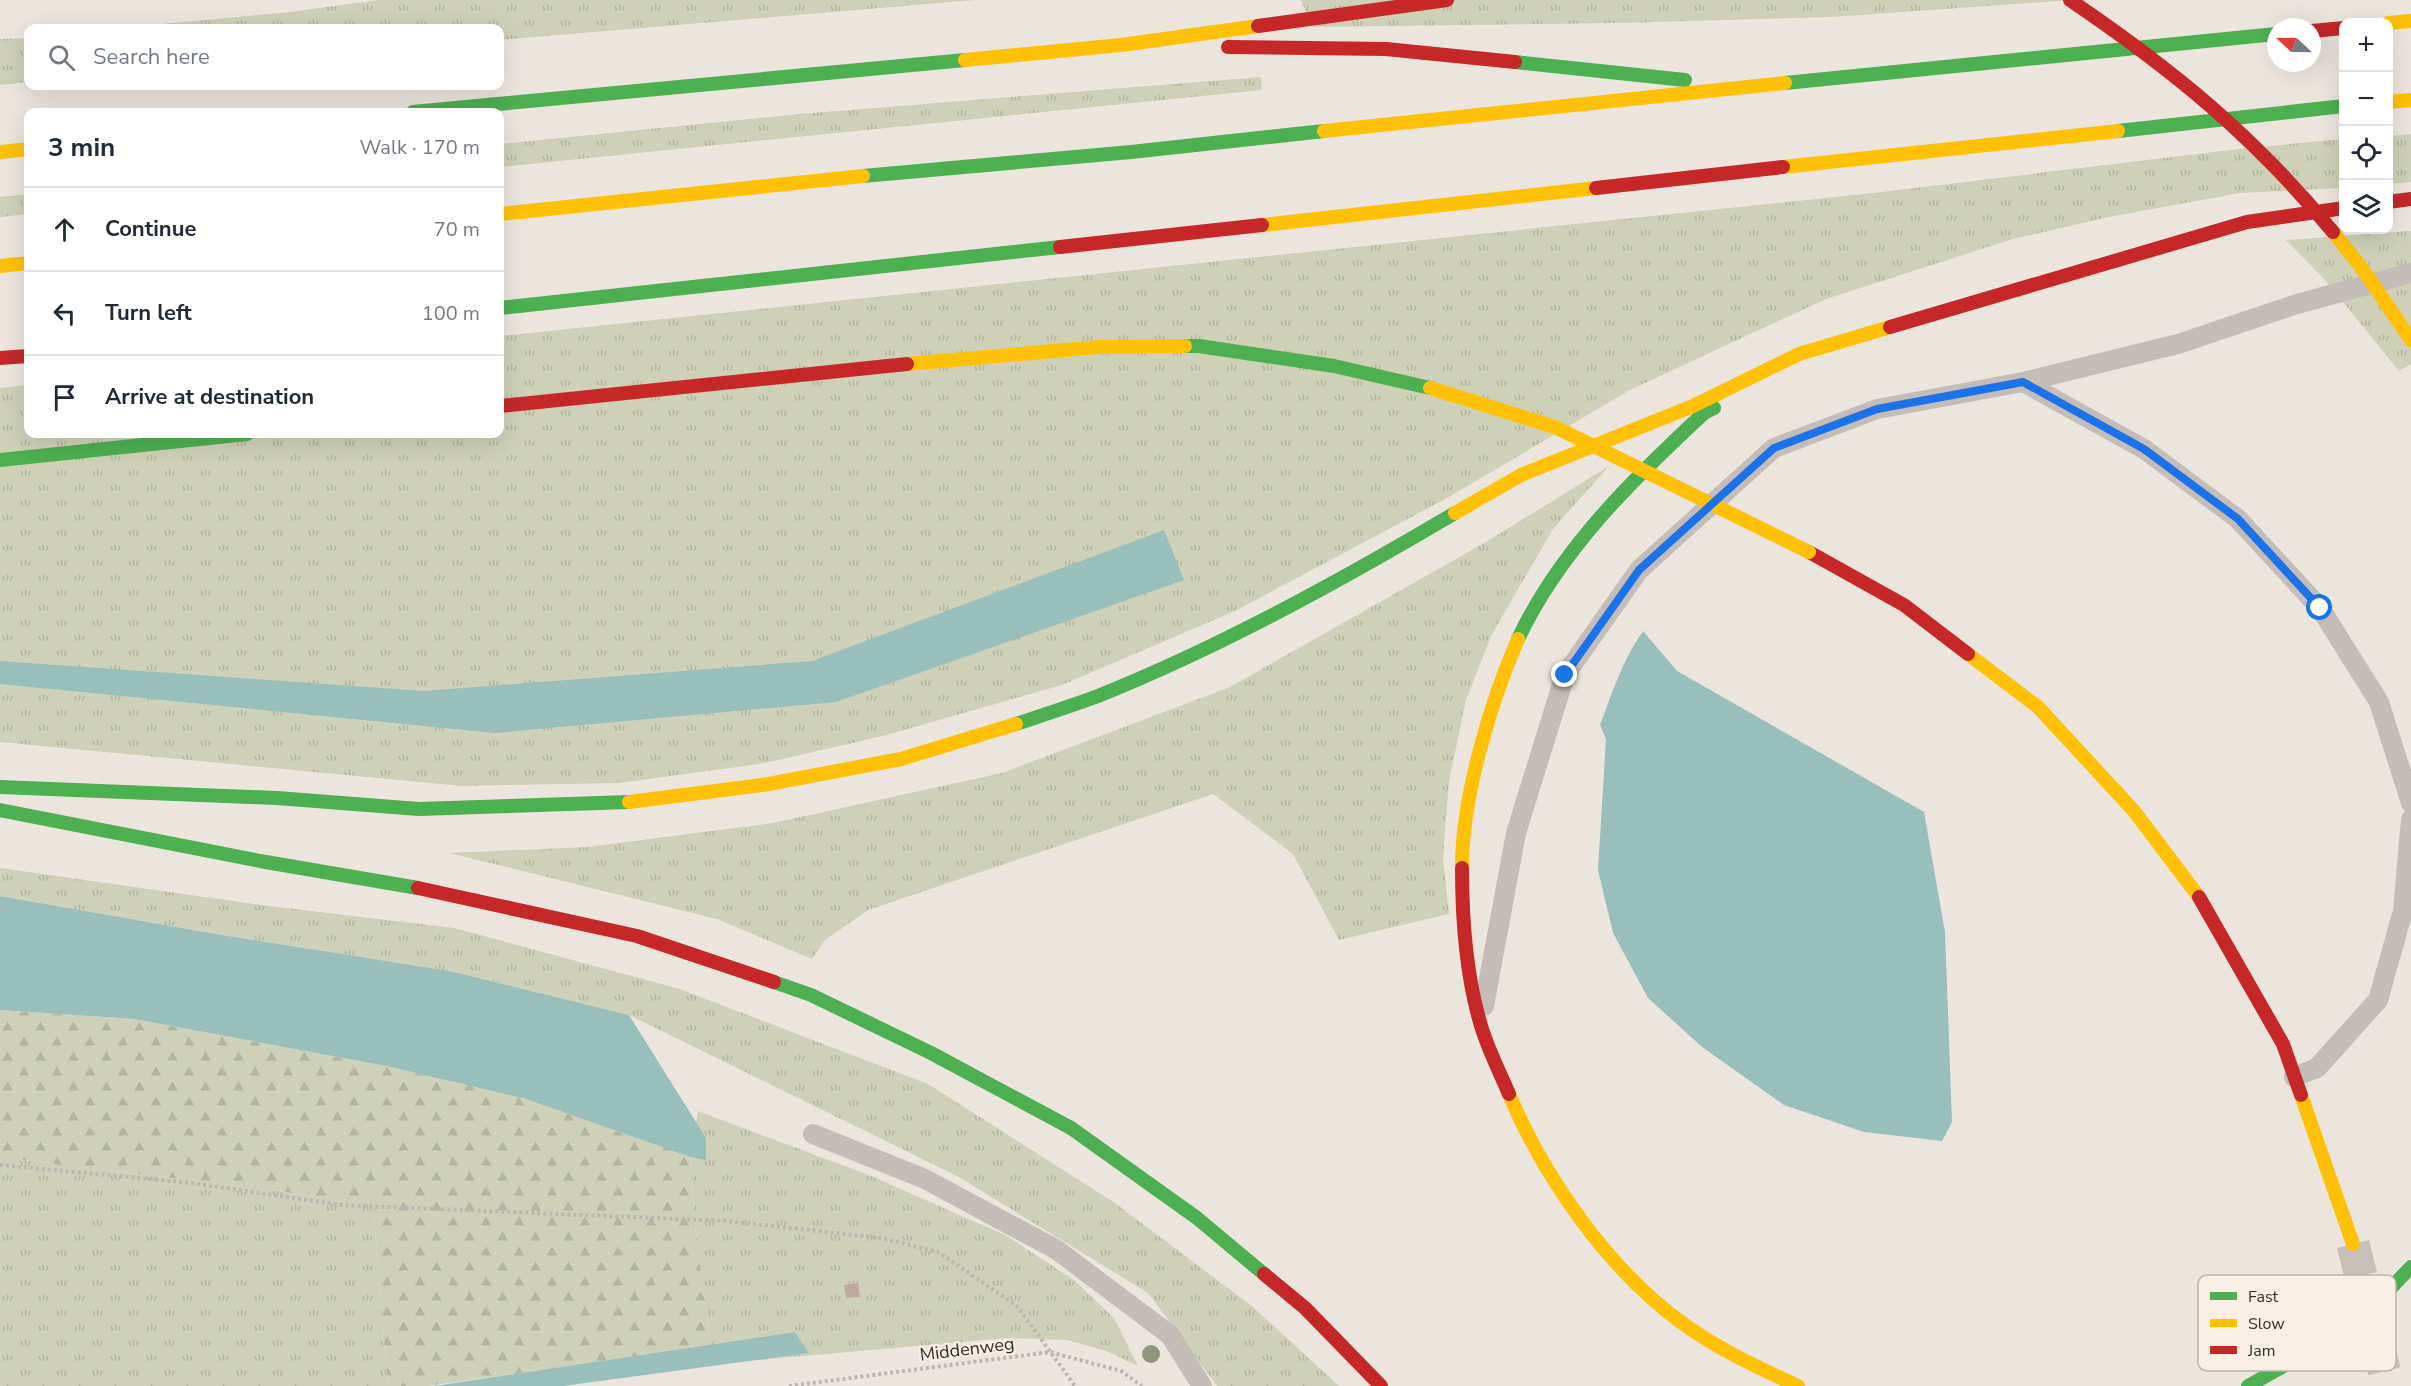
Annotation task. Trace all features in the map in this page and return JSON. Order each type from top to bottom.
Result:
[{"type":"highway","points":[[455,108],[1121,45],[1447,0]]},
{"type":"highway","points":[[2070,0],[2192,88],[2266,156],[2343,242],[2411,340]]},
{"type":"highway","points":[[2393,23],[2411,21]]},
{"type":"highway","points":[[2321,30],[2339,28]]},
{"type":"highway","points":[[504,214],[882,174],[1131,152],[1752,86],[2267,35]]},
{"type":"highway","points":[[1121,45],[1386,50],[1752,86]]},
{"type":"highway","points":[[2393,102],[2411,100]]},
{"type":"highway","points":[[504,308],[2339,106]]},
{"type":"highway","points":[[0,152],[24,149]]},
{"type":"highway","points":[[2393,201],[2411,199]]},
{"type":"highway","points":[[0,787],[277,798],[419,809],[548,806],[648,801],[762,785],[901,759],[999,730],[1097,696],[1201,650],[1372,562],[1521,475],[1693,406],[1799,354],[2247,222],[2339,209]]},
{"type":"highway","points":[[0,266],[24,263]]},
{"type":"highway","points":[[504,406],[958,358],[1099,347],[1199,346],[1334,366],[1430,388],[1555,427],[1809,552],[1904,605],[2038,707],[2134,811],[2202,901],[2283,1044],[2352,1244]]},
{"type":"highway","points":[[1798,1386],[1748,1364],[1686,1326],[1635,1281],[1587,1230],[1549,1173],[1515,1112],[1480,1024],[1469,961],[1463,905],[1462,837],[1473,780],[1492,707],[1507,666],[1528,620],[1559,570],[1609,505],[1704,413],[1799,354]]},
{"type":"highway","points":[[0,358],[24,356]]},
{"type":"highway","points":[[0,460],[209,438]]},
{"type":"highway","points":[[0,810],[260,861],[421,888],[637,936],[811,995],[931,1053],[1071,1128],[1197,1218],[1305,1308],[1381,1386]]},
{"type":"highway","points":[[2396,1283],[2411,1268]]},
{"type":"highway","points":[[2248,1386],[2275,1371]]},
{"type":"lane","points":[[1480,1024],[1516,833],[1565,675],[1639,570],[1774,448],[1877,409],[2023,382],[2178,344],[2297,304],[2411,273]]},
{"type":"lane","points":[[2023,382],[2144,449],[2238,519],[2253,535],[2320,608],[2379,702],[2411,803]]},
{"type":"lane","points":[[2294,1077],[2317,1068],[2378,1000],[2403,911],[2411,819]]},
{"type":"lane","points":[[813,1134],[925,1179],[1057,1250],[1170,1335],[1202,1386]]},
{"type":"path","points":[[0,1165],[192,1182],[341,1205],[727,1221],[881,1238],[938,1252],[1017,1306],[1075,1386]]},
{"type":"path","name":"Middenweg","points":[[789,1386],[1050,1352],[1121,1371],[1142,1386]]},
{"type":"green space","points":[[379,0],[975,0],[504,40],[504,24],[162,24],[290,12]]},
{"type":"green space","points":[[1301,0],[2074,0],[1831,17],[1620,23],[1312,27]]},
{"type":"green space","points":[[24,38],[24,82],[0,85],[0,39]]},
{"type":"green space","points":[[1261,77],[1262,90],[504,167],[504,144],[799,114]]},
{"type":"green space","points":[[2411,134],[2411,182],[2393,184],[2393,136]]},
{"type":"green space","points":[[2339,139],[2339,188],[2240,193],[2109,217],[2013,239],[1826,299],[1630,390],[1447,498],[1235,611],[1062,685],[883,736],[765,763],[619,783],[462,786],[0,742],[0,388],[24,385],[24,438],[504,438],[504,336],[1873,193],[2247,148]]},
{"type":"green space","points":[[24,194],[24,214],[0,217],[0,197]]},
{"type":"green space","points":[[2411,231],[2411,364],[2399,371],[2325,280],[2286,240]]},
{"type":"green space","points":[[1609,466],[1553,529],[1491,636],[1466,700],[1449,781],[1443,858],[1449,914],[1339,940],[1293,854],[1213,794],[868,910],[825,940],[812,959],[717,919],[449,853],[587,847],[773,823],[1002,773],[1230,687],[1486,542]]},
{"type":"green space","points":[[0,868],[261,905],[454,928],[680,989],[928,1084],[1115,1203],[1253,1307],[1339,1386],[1217,1386],[1148,1293],[957,1176],[629,1015],[450,971],[222,935],[0,896]]},
{"type":"green space","points":[[0,1010],[134,1019],[386,1066],[526,1099],[690,1157],[695,1225],[711,1347],[427,1386],[388,1386],[373,1203],[0,1157]]},
{"type":"green space","points":[[698,1111],[869,1175],[1005,1235],[1074,1280],[1114,1318],[1138,1366],[1109,1352],[1068,1340],[1006,1338],[747,1361],[711,1347],[695,1225],[690,1157]]},
{"type":"green space","points":[[0,1157],[373,1203],[388,1386],[0,1386]]},
{"type":"water","points":[[1164,530],[1184,580],[836,702],[495,733],[0,684],[0,661],[424,691],[812,661]]},
{"type":"water","points":[[1643,631],[1677,671],[1924,812],[1945,932],[1952,1122],[1942,1141],[1864,1132],[1784,1105],[1702,1047],[1648,998],[1613,933],[1598,870],[1606,739],[1600,725],[1624,665]]},
{"type":"water","points":[[0,896],[222,935],[450,971],[629,1015],[706,1138],[706,1160],[690,1157],[526,1099],[386,1066],[134,1019],[0,1010]]},
{"type":"water","points":[[795,1332],[809,1353],[563,1386],[434,1386]]},
{"type":"building","points":[[858,1283],[860,1297],[846,1298],[844,1285]]},
{"type":"tunnel","points":[[2353,1244],[2361,1275]]},
{"type":"tunnel","points":[[2384,1371],[2388,1386]]},
{"type":"traffic: fast","points":[[1785,83],[2267,35]]},
{"type":"traffic: fast","points":[[455,108],[965,60]]},
{"type":"traffic: fast","points":[[1515,62],[1685,80]]},
{"type":"traffic: fast","points":[[2118,131],[2339,107]]},
{"type":"traffic: fast","points":[[863,176],[1131,152],[1324,131]]},
{"type":"traffic: fast","points":[[504,308],[1060,247]]},
{"type":"traffic: fast","points":[[1185,346],[1199,346],[1334,366],[1430,388]]},
{"type":"traffic: fast","points":[[1518,639],[1555,575],[1600,517],[1677,438],[1704,413],[1714,408]]},
{"type":"traffic: fast","points":[[0,460],[209,438]]},
{"type":"traffic: fast","points":[[1016,724],[1098,696],[1190,656],[1324,588],[1455,513]]},
{"type":"traffic: fast","points":[[0,787],[277,798],[419,809],[629,802]]},
{"type":"traffic: fast","points":[[0,810],[260,861],[418,888]]},
{"type":"traffic: fast","points":[[774,982],[811,995],[931,1053],[1071,1128],[1197,1218],[1264,1274]]},
{"type":"traffic: fast","points":[[2396,1283],[2411,1267]]},
{"type":"traffic: fast","points":[[2248,1386],[2275,1371]]},
{"type":"traffic: slow","points":[[2393,23],[2411,21]]},
{"type":"traffic: slow","points":[[965,60],[1121,45],[1258,26]]},
{"type":"traffic: slow","points":[[1324,131],[1785,83]]},
{"type":"traffic: slow","points":[[2393,102],[2411,100]]},
{"type":"traffic: slow","points":[[1783,167],[2118,131]]},
{"type":"traffic: slow","points":[[0,152],[24,149]]},
{"type":"traffic: slow","points":[[504,214],[863,176]]},
{"type":"traffic: slow","points":[[1262,225],[1596,188]]},
{"type":"traffic: slow","points":[[2333,232],[2364,271],[2411,340]]},
{"type":"traffic: slow","points":[[0,266],[24,263]]},
{"type":"traffic: slow","points":[[1455,513],[1521,475],[1693,406],[1799,354],[1890,327]]},
{"type":"traffic: slow","points":[[907,364],[1099,347],[1185,346]]},
{"type":"traffic: slow","points":[[1430,388],[1555,427],[1809,552]]},
{"type":"traffic: slow","points":[[1462,868],[1463,840],[1472,781],[1497,692],[1518,639]]},
{"type":"traffic: slow","points":[[1968,654],[2038,707],[2134,811],[2199,897]]},
{"type":"traffic: slow","points":[[629,802],[762,785],[901,759],[1016,724]]},
{"type":"traffic: slow","points":[[1509,1094],[1560,1190],[1606,1251],[1631,1278],[1657,1303],[1698,1334],[1740,1358],[1798,1386]]},
{"type":"traffic: slow","points":[[2301,1095],[2353,1244]]},
{"type":"traffic: jam","points":[[1258,26],[1447,0]]},
{"type":"traffic: jam","points":[[2070,0],[2143,52],[2210,106],[2273,165],[2333,232]]},
{"type":"traffic: jam","points":[[2321,30],[2339,28]]},
{"type":"traffic: jam","points":[[1228,47],[1386,49],[1515,62]]},
{"type":"traffic: jam","points":[[1596,188],[1783,167]]},
{"type":"traffic: jam","points":[[2393,201],[2411,199]]},
{"type":"traffic: jam","points":[[1890,327],[2247,222],[2339,209]]},
{"type":"traffic: jam","points":[[1060,247],[1262,225]]},
{"type":"traffic: jam","points":[[0,358],[24,356]]},
{"type":"traffic: jam","points":[[504,406],[907,364]]},
{"type":"traffic: jam","points":[[1809,552],[1904,605],[1968,654]]},
{"type":"traffic: jam","points":[[1462,868],[1464,929],[1472,990],[1491,1054],[1509,1094]]},
{"type":"traffic: jam","points":[[418,888],[637,936],[774,982]]},
{"type":"traffic: jam","points":[[2199,897],[2283,1044],[2301,1095]]},
{"type":"traffic: jam","points":[[1264,1274],[1305,1308],[1381,1386]]},
{"type":"route","points":[[1565,675],[1639,570],[1774,448],[1877,409],[2023,382],[2144,449],[2238,519],[2320,608]]}]
